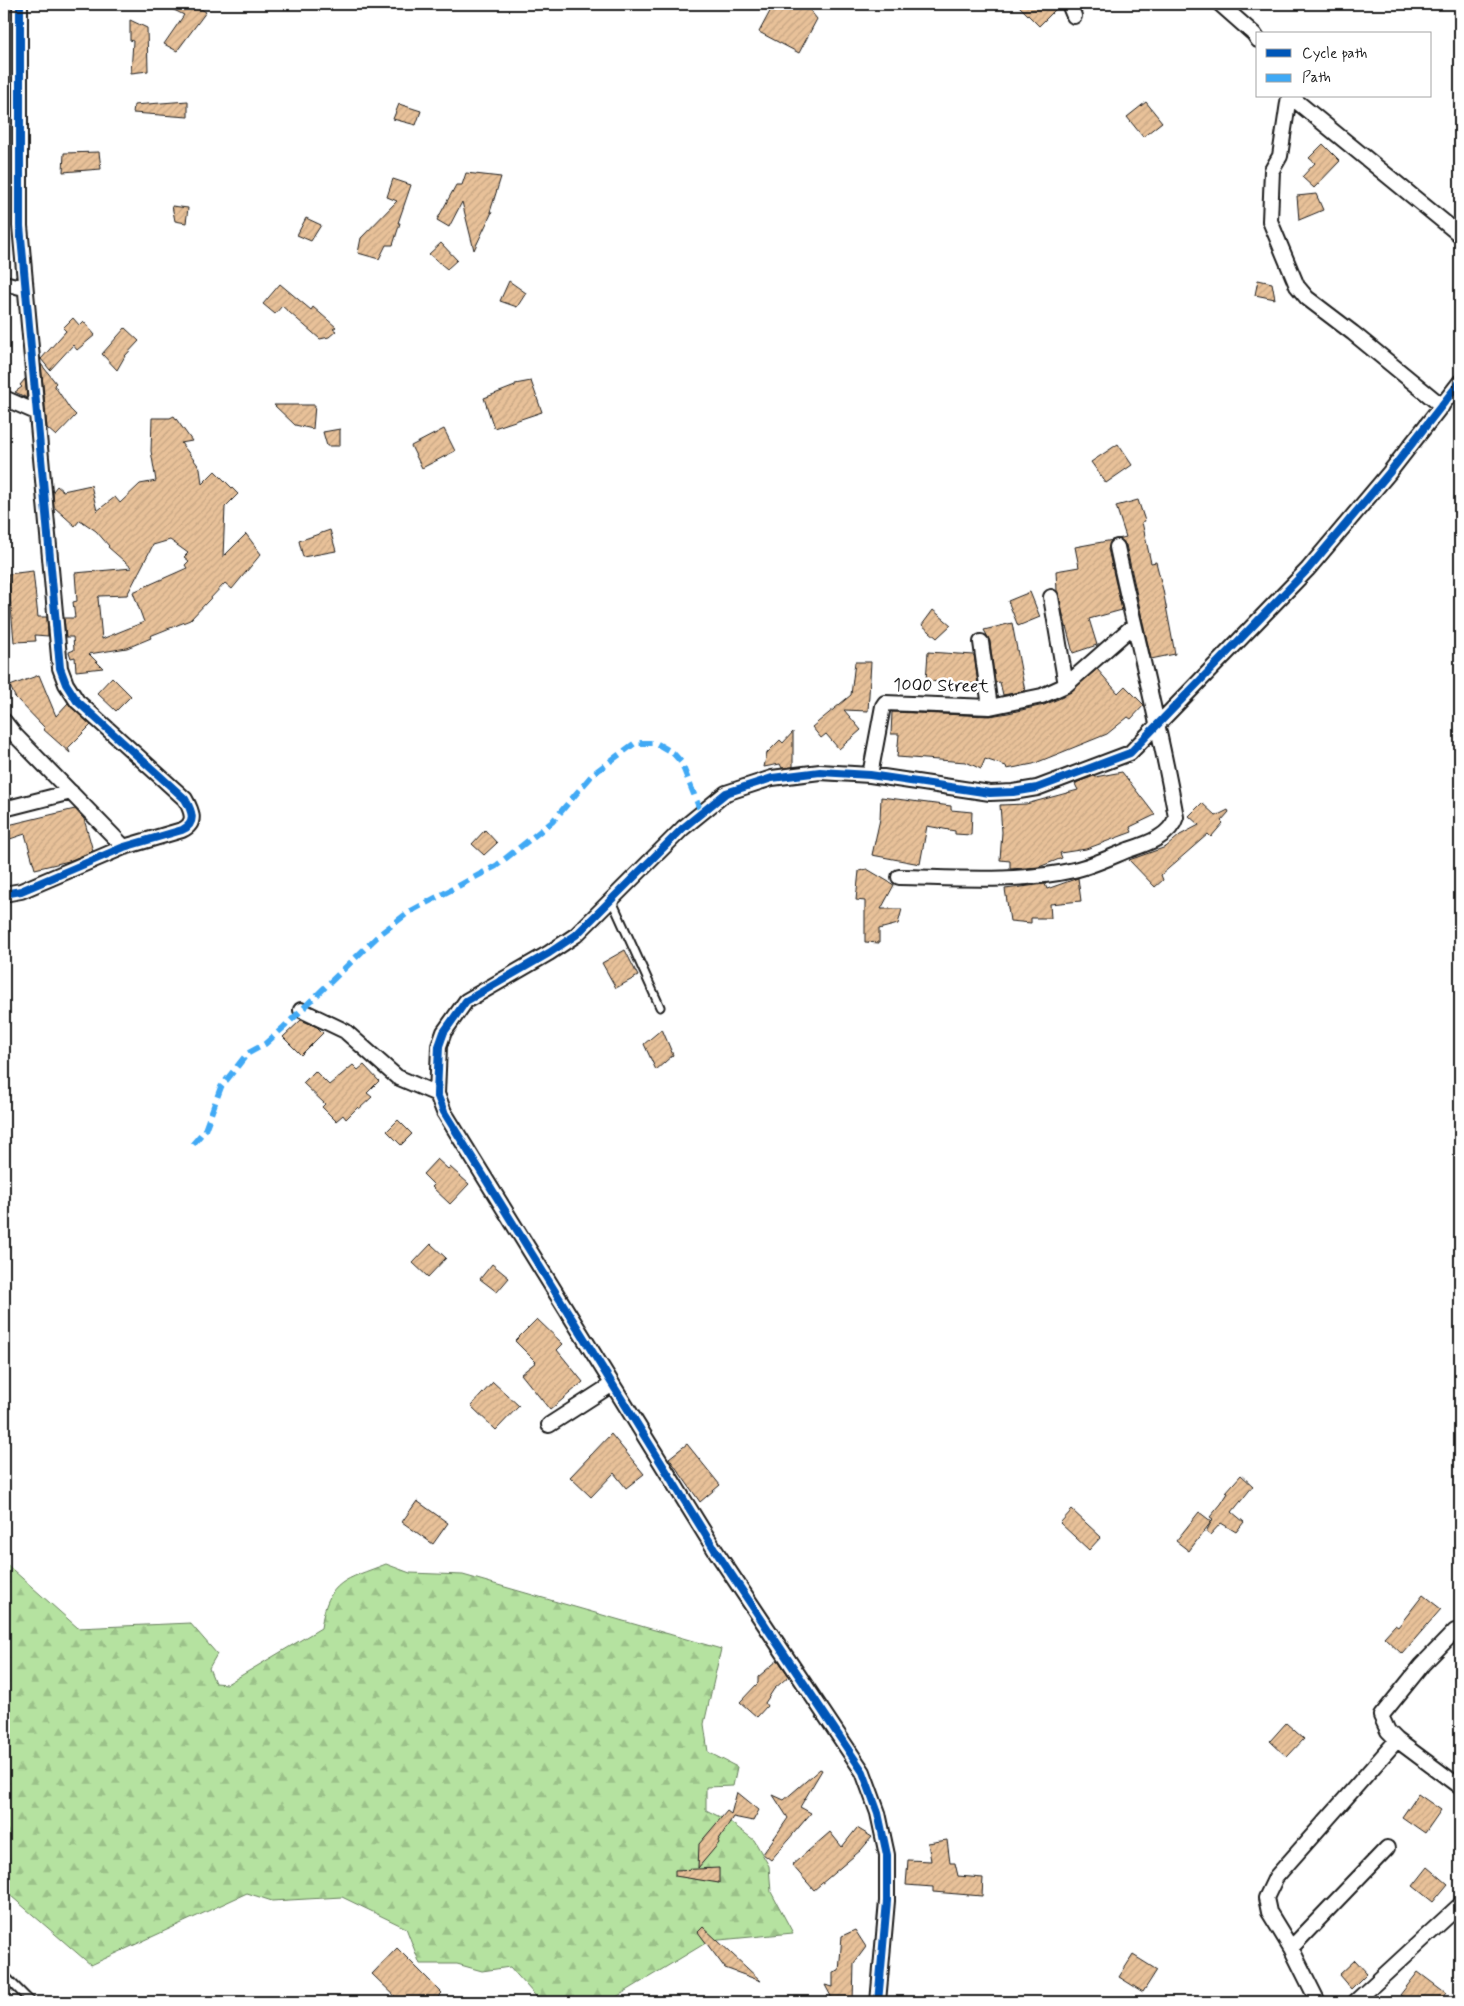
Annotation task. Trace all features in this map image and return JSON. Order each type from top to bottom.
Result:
[{"type":"street","points":[[4,894],[21,891],[124,848],[189,827],[192,821],[192,811],[185,799],[77,701],[66,684],[60,668],[24,288],[20,226],[20,4]]},
{"type":"street","points":[[1220,4],[1256,37]]},
{"type":"street","points":[[1289,98],[1280,156],[1272,170],[1270,221],[1297,286],[1319,309],[1353,333],[1442,406]]},
{"type":"street","points":[[1291,98],[1460,234]]},
{"type":"street","points":[[4,283],[24,288]]},
{"type":"street","points":[[878,2002],[887,1900],[887,1855],[878,1813],[862,1772],[715,1550],[611,1385],[444,1112],[436,1094],[438,1046],[444,1032],[466,1001],[549,953],[576,935],[683,828],[726,794],[772,778],[820,772],[870,775],[990,793],[1026,790],[1130,753],[1308,569],[1390,473],[1460,382]]},
{"type":"street","points":[[4,398],[36,412]]},
{"type":"street","points":[[899,877],[1008,879],[1076,870],[1146,844],[1162,835],[1174,824],[1176,816],[1159,723],[1134,625],[1118,547]]},
{"type":"street","points":[[1051,597],[1066,686]]},
{"type":"street","name":"1000 Street","points":[[870,775],[885,703],[990,707],[1042,696],[1066,686],[1134,625]]},
{"type":"street","points":[[981,642],[990,707]]},
{"type":"street","points":[[4,721],[9,737],[71,792],[124,848]]},
{"type":"street","points":[[4,809],[71,792]]},
{"type":"street","points":[[301,1010],[345,1031],[397,1077],[415,1087],[436,1094]]},
{"type":"street","points":[[549,1425],[611,1385]]},
{"type":"street","points":[[1455,1631],[1422,1665],[1382,1716],[1388,1731],[1397,1740],[1460,1787]]},
{"type":"street","points":[[1318,2002],[1291,1948],[1269,1912],[1266,1898],[1276,1877],[1397,1740]]},
{"type":"street","points":[[1291,1948],[1387,1848]]},
{"type":"street","points":[[1355,2002],[1460,1905]]},
{"type":"lane","points":[[612,901],[660,1008]]},
{"type":"lane","points":[[4,1975],[31,2002]]},
{"type":"green space","points":[[4,1562],[78,1628],[190,1623],[217,1654],[209,1668],[215,1683],[227,1684],[321,1628],[328,1600],[334,1590],[350,1578],[386,1564],[410,1573],[463,1575],[721,1649],[704,1724],[708,1752],[737,1767],[733,1786],[706,1787],[706,1810],[730,1822],[754,1840],[769,1866],[771,1892],[793,1933],[709,1941],[608,2002],[541,2002],[510,1967],[482,1971],[457,1964],[420,1964],[406,1928],[342,1897],[272,1901],[247,1893],[91,1965],[4,1890]]},
{"type":"building","points":[[162,4],[193,4],[206,12],[177,51],[164,44],[184,15]]},
{"type":"building","points":[[774,4],[805,4],[817,19],[799,53],[759,32]]},
{"type":"building","points":[[1017,4],[1060,4],[1060,5],[1039,26]]},
{"type":"building","points":[[130,20],[147,28],[148,71],[131,73],[133,41],[130,40]]},
{"type":"building","points":[[188,101],[188,117],[133,113],[134,105]]},
{"type":"building","points":[[1146,102],[1162,122],[1143,137],[1127,117]]},
{"type":"building","points":[[399,104],[421,111],[416,125],[393,119]]},
{"type":"building","points":[[1323,144],[1340,161],[1314,188],[1302,177],[1315,163],[1309,158]]},
{"type":"building","points":[[99,152],[101,169],[63,172],[64,153]]},
{"type":"building","points":[[466,173],[501,177],[490,212],[492,212],[474,250],[462,202],[449,227],[437,220],[456,185],[462,185]]},
{"type":"building","points":[[393,179],[411,185],[398,223],[400,223],[393,245],[386,245],[379,259],[358,253],[361,238],[397,201],[387,197]]},
{"type":"building","points":[[1316,194],[1323,210],[1299,220],[1297,196]]},
{"type":"building","points":[[172,206],[188,208],[186,223],[175,221]]},
{"type":"building","points":[[306,218],[321,225],[311,241],[297,235]]},
{"type":"building","points":[[441,243],[457,260],[447,269],[429,254]]},
{"type":"building","points":[[1258,280],[1272,283],[1275,299],[1255,295]]},
{"type":"building","points":[[509,281],[526,293],[517,307],[500,301]]},
{"type":"building","points":[[280,284],[311,310],[313,307],[336,327],[333,329],[336,331],[329,337],[320,339],[282,306],[275,314],[263,304]]},
{"type":"building","points":[[73,318],[80,326],[84,322],[95,335],[77,350],[73,345],[50,370],[41,359],[66,331],[63,328]]},
{"type":"building","points":[[125,328],[139,341],[125,356],[117,370],[102,354]]},
{"type":"building","points":[[41,364],[56,383],[54,385],[76,415],[56,436],[47,428]]},
{"type":"building","points":[[25,379],[27,398],[15,392],[22,387],[20,385]]},
{"type":"building","points":[[531,381],[542,412],[494,428],[484,398],[515,386],[515,384]]},
{"type":"building","points":[[274,405],[315,405],[313,429],[295,425]]},
{"type":"building","points":[[174,416],[192,441],[181,443],[200,468],[202,484],[215,471],[238,494],[225,507],[223,557],[246,534],[261,554],[232,589],[225,583],[190,620],[150,636],[151,638],[127,648],[89,654],[103,668],[76,671],[75,657],[71,658],[69,652],[74,650],[73,637],[66,637],[64,618],[75,618],[73,602],[77,601],[75,573],[132,568],[108,547],[96,531],[80,520],[75,526],[54,507],[53,491],[57,486],[63,491],[91,485],[97,511],[115,497],[120,503],[140,484],[156,481],[151,451],[152,418],[170,418]],"holes":[[[170,540],[188,553],[184,557],[189,561],[185,565],[187,568],[133,592],[144,622],[102,639],[99,596],[127,595],[153,545]]]},
{"type":"building","points":[[340,429],[340,446],[327,446],[323,432]]},
{"type":"building","points":[[444,429],[455,451],[422,468],[411,446]]},
{"type":"building","points":[[1118,444],[1132,465],[1106,483],[1091,462]]},
{"type":"building","points":[[1138,500],[1145,521],[1142,522],[1151,563],[1156,562],[1163,590],[1175,654],[1151,659],[1126,545],[1118,539],[1126,537],[1116,506]]},
{"type":"building","points":[[330,530],[336,551],[303,557],[299,541]]},
{"type":"building","points":[[1113,540],[1108,549],[1122,610],[1089,619],[1097,645],[1073,653],[1057,591],[1056,571],[1079,567],[1075,547]]},
{"type":"building","points":[[33,571],[38,617],[47,617],[48,636],[35,635],[36,641],[14,642],[8,574]]},
{"type":"building","points":[[1030,592],[1040,617],[1018,626],[1008,601]]},
{"type":"building","points":[[933,610],[951,625],[937,638],[922,625]]},
{"type":"building","points":[[1012,623],[1025,691],[1003,695],[1000,682],[995,683],[990,641],[984,630]]},
{"type":"building","points":[[928,652],[974,655],[978,684],[926,681]]},
{"type":"building","points":[[855,662],[871,662],[868,711],[844,710],[861,730],[839,749],[826,734],[821,738],[812,727],[851,695]]},
{"type":"building","points":[[1097,669],[1118,693],[1125,686],[1144,705],[1131,719],[1128,717],[1107,734],[1033,764],[1007,769],[1006,766],[985,759],[981,769],[966,762],[897,757],[899,734],[891,734],[892,712],[990,716],[1008,713],[1044,705],[1063,697]]},
{"type":"building","points":[[39,675],[56,716],[68,703],[91,725],[68,748],[70,753],[43,729],[45,728],[15,697],[10,686]]},
{"type":"building","points":[[112,677],[131,696],[116,711],[97,693]]},
{"type":"building","points":[[793,732],[793,767],[782,768],[780,764],[764,767],[767,753],[780,740],[783,743]]},
{"type":"building","points":[[1122,772],[1155,815],[1130,827],[1132,832],[1086,849],[1060,853],[1062,858],[1039,867],[1010,869],[1010,861],[1000,860],[1002,832],[1000,805],[1026,804],[1078,790],[1075,784],[1078,782],[1094,776]]},
{"type":"building","points":[[881,797],[951,806],[951,810],[972,812],[971,835],[955,834],[955,831],[927,826],[920,864],[872,855],[880,819]]},
{"type":"building","points":[[1202,803],[1216,816],[1228,810],[1229,812],[1221,821],[1223,823],[1211,837],[1208,834],[1161,875],[1163,880],[1155,887],[1129,860],[1166,847],[1180,835],[1199,825],[1189,816]]},
{"type":"building","points":[[75,809],[84,819],[93,851],[69,861],[35,869],[25,834],[4,841],[4,826]]},
{"type":"building","points":[[485,830],[497,843],[484,855],[472,844]]},
{"type":"building","points":[[867,869],[894,885],[881,909],[902,909],[898,924],[879,929],[879,943],[865,942],[865,901],[856,900],[859,871]]},
{"type":"building","points":[[1078,878],[1081,901],[1050,904],[1051,918],[1031,918],[1031,923],[1010,921],[1005,889],[1045,884],[1047,889]]},
{"type":"building","points":[[625,950],[638,976],[616,988],[602,963]]},
{"type":"building","points":[[301,1020],[317,1027],[323,1033],[301,1055],[283,1037]]},
{"type":"building","points":[[662,1029],[673,1055],[656,1070],[644,1044]]},
{"type":"building","points":[[353,1065],[358,1070],[364,1065],[379,1081],[367,1093],[372,1097],[346,1119],[343,1115],[336,1121],[322,1107],[325,1104],[303,1083],[315,1071],[329,1085]]},
{"type":"building","points":[[398,1120],[412,1134],[401,1145],[387,1131]]},
{"type":"building","points":[[437,1159],[448,1169],[450,1167],[469,1184],[450,1204],[432,1187],[434,1185],[423,1174]]},
{"type":"building","points":[[431,1244],[446,1258],[428,1277],[413,1263]]},
{"type":"building","points":[[492,1264],[509,1278],[497,1292],[480,1279]]},
{"type":"building","points":[[537,1319],[563,1344],[557,1350],[583,1382],[550,1410],[521,1374],[536,1362],[515,1341]]},
{"type":"building","points":[[493,1382],[519,1406],[496,1430],[471,1406]]},
{"type":"building","points":[[611,1434],[644,1474],[626,1488],[614,1473],[591,1497],[570,1477]]},
{"type":"building","points":[[687,1444],[720,1485],[700,1502],[669,1458]]},
{"type":"building","points":[[1241,1475],[1253,1486],[1232,1512],[1244,1522],[1236,1532],[1221,1523],[1210,1535],[1206,1532],[1211,1522],[1189,1551],[1176,1541],[1199,1512],[1212,1522],[1213,1519],[1210,1517],[1221,1504],[1228,1493],[1226,1492]]},
{"type":"building","points":[[417,1501],[448,1523],[433,1544],[402,1522]]},
{"type":"building","points":[[1072,1510],[1101,1537],[1089,1550],[1060,1523]]},
{"type":"building","points":[[1423,1595],[1441,1609],[1402,1654],[1384,1637],[1395,1625],[1398,1627]]},
{"type":"building","points":[[778,1660],[789,1676],[774,1689],[765,1703],[767,1706],[757,1717],[740,1702],[758,1683],[758,1677]]},
{"type":"building","points":[[1286,1723],[1304,1739],[1287,1757],[1270,1741]]},
{"type":"building","points":[[820,1769],[822,1770],[800,1807],[811,1813],[771,1860],[763,1854],[788,1818],[773,1795],[784,1800]]},
{"type":"building","points":[[737,1792],[759,1810],[753,1821],[733,1817],[718,1841],[719,1843],[698,1868],[699,1844],[727,1811],[731,1814]]},
{"type":"building","points":[[1418,1794],[1441,1810],[1425,1833],[1402,1817]]},
{"type":"building","points":[[857,1828],[872,1837],[861,1850],[814,1890],[792,1865],[830,1832],[842,1847]]},
{"type":"building","points":[[947,1840],[950,1863],[955,1863],[958,1876],[983,1878],[982,1896],[933,1892],[933,1887],[906,1885],[908,1860],[931,1861],[928,1843]]},
{"type":"building","points":[[1428,1867],[1448,1884],[1433,1902],[1413,1886]]},
{"type":"building","points":[[719,1868],[719,1883],[675,1876],[675,1870]]},
{"type":"building","points":[[703,1927],[761,1981],[725,1968],[698,1932]]},
{"type":"building","points":[[855,1930],[866,1947],[854,1963],[853,2002],[834,2002],[825,1985],[833,1987],[833,1973],[839,1971],[842,1936]]},
{"type":"building","points":[[397,1948],[442,1993],[433,2002],[401,2002],[372,1974]]},
{"type":"building","points":[[1133,1955],[1157,1970],[1143,1992],[1119,1977]]},
{"type":"building","points":[[1355,1960],[1367,1973],[1351,1989],[1339,1975]]},
{"type":"building","points":[[1418,1972],[1446,1993],[1439,2002],[1410,2002],[1400,1995]]},
{"type":"marked path","points":[[193,1144],[205,1130],[221,1087],[247,1054],[265,1044],[284,1027],[379,935],[409,912],[496,866],[552,822],[593,774],[635,743],[656,743],[673,753],[681,762],[701,812]]},
{"type":"cycle path","points":[[4,894],[21,891],[124,847],[182,830],[190,824],[192,816],[185,799],[77,701],[66,684],[60,668],[20,226],[20,4]]},
{"type":"cycle path","points":[[878,2002],[887,1901],[887,1855],[878,1813],[863,1772],[715,1550],[444,1112],[437,1094],[439,1046],[444,1032],[466,1001],[549,953],[576,935],[683,828],[726,793],[772,778],[820,772],[870,775],[990,793],[1013,792],[1037,788],[1130,753],[1308,569],[1389,473],[1460,382]]}]
